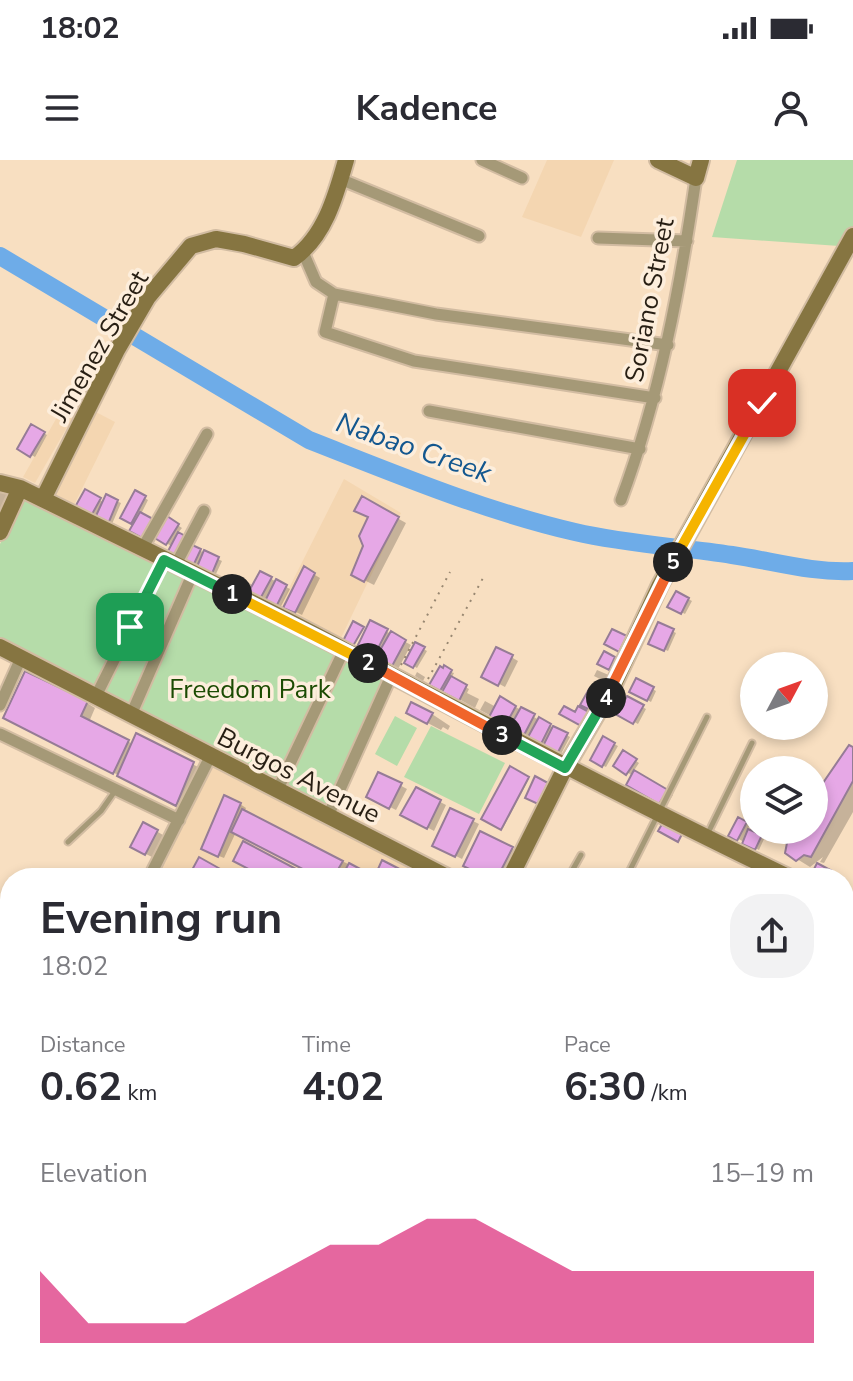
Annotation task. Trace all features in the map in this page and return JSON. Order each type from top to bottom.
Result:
[{"type":"main road","points":[[305,257],[331,206],[346,160]]},
{"type":"main road","points":[[658,160],[696,178]]},
{"type":"main road","name":"Soriano Street","points":[[696,178],[701,160]]},
{"type":"main road","points":[[515,868],[565,768],[613,686],[660,585],[853,236]]},
{"type":"main road","name":"Jimenez Street","points":[[43,499],[117,350],[148,297],[191,246],[216,239],[294,258],[305,257]]},
{"type":"main road","points":[[0,483],[43,499],[344,650],[659,816],[770,868]]},
{"type":"main road","points":[[0,532],[20,488]]},
{"type":"main road","name":"Burgos Avenue","points":[[0,647],[429,868]]},
{"type":"street","points":[[482,160],[522,178]]},
{"type":"street","name":"Soriano Street","points":[[621,500],[640,449],[668,345],[696,178]]},
{"type":"street","points":[[340,179],[479,236]]},
{"type":"street","points":[[598,238],[687,241]]},
{"type":"street","points":[[305,257],[316,282],[334,294],[436,314],[668,345]]},
{"type":"street","points":[[334,294],[325,332],[414,361],[655,398]]},
{"type":"street","points":[[429,411],[640,449]]},
{"type":"street","points":[[142,549],[207,434]]},
{"type":"street","points":[[95,698],[170,563],[204,511]]},
{"type":"street","points":[[131,715],[192,575]]},
{"type":"street","points":[[277,791],[344,650]]},
{"type":"street","points":[[0,705],[21,658]]},
{"type":"street","points":[[328,816],[393,676]]},
{"type":"street","points":[[0,734],[179,820]]},
{"type":"street","points":[[154,868],[209,759]]},
{"type":"lane","points":[[631,868],[707,717]]},
{"type":"lane","points":[[706,837],[752,743]]},
{"type":"lane","points":[[68,842],[101,811],[115,790]]},
{"type":"lane","points":[[574,868],[581,855]]},
{"type":"path","points":[[393,676],[450,572]]},
{"type":"path","points":[[422,691],[483,578]]},
{"type":"shaded area","points":[[547,160],[614,160],[581,237],[522,217]]},
{"type":"shaded area","points":[[77,382],[89,389],[35,483],[23,477]]},
{"type":"shaded area","points":[[94,411],[115,422],[74,505],[53,494]]},
{"type":"shaded area","points":[[344,479],[401,513],[340,640],[279,608]]},
{"type":"shaded area","points":[[211,766],[415,868],[161,868]]},
{"type":"green space","points":[[737,160],[853,160],[853,247],[712,237]]},
{"type":"green space","name":"Freedom Park","points":[[24,493],[388,677],[326,808],[0,640],[0,544]]},
{"type":"green space","points":[[395,716],[417,728],[397,766],[375,754]]},
{"type":"green space","points":[[431,726],[505,763],[479,814],[404,777]]},
{"type":"building","points":[[31,424],[45,432],[30,457],[17,449]]},
{"type":"building","points":[[85,489],[101,498],[91,516],[75,507]]},
{"type":"building","points":[[135,490],[146,496],[131,524],[120,518]]},
{"type":"building","points":[[106,494],[118,500],[108,524],[95,518]]},
{"type":"building","points":[[362,496],[399,517],[364,582],[351,575],[363,546],[359,536],[368,517],[354,511]]},
{"type":"building","points":[[140,512],[153,519],[142,538],[129,531]]},
{"type":"building","points":[[167,516],[179,524],[166,545],[153,537]]},
{"type":"building","points":[[178,532],[187,537],[177,558],[167,553]]},
{"type":"building","points":[[190,544],[201,549],[193,566],[182,561]]},
{"type":"building","points":[[204,550],[219,557],[211,576],[196,569]]},
{"type":"building","points":[[304,566],[315,573],[295,613],[283,608]]},
{"type":"building","points":[[260,571],[272,577],[260,599],[248,593]]},
{"type":"building","points":[[276,579],[287,585],[276,607],[265,601]]},
{"type":"building","points":[[676,591],[689,598],[681,614],[667,607]]},
{"type":"building","points":[[370,620],[388,629],[374,656],[357,647]]},
{"type":"building","points":[[353,621],[364,627],[353,646],[343,641]]},
{"type":"building","points":[[658,622],[674,629],[664,651],[648,644]]},
{"type":"building","points":[[612,629],[627,636],[619,652],[604,644]]},
{"type":"building","points":[[391,631],[406,640],[391,668],[375,659]]},
{"type":"building","points":[[415,642],[425,647],[413,668],[404,663]]},
{"type":"building","points":[[496,647],[513,655],[498,686],[481,677]]},
{"type":"building","points":[[604,651],[615,657],[609,670],[597,664]]},
{"type":"building","points":[[444,665],[452,670],[440,691],[429,685],[440,666],[443,668]]},
{"type":"building","points":[[25,671],[88,701],[81,716],[129,740],[113,774],[3,718]]},
{"type":"building","points":[[451,676],[467,685],[459,701],[442,692]]},
{"type":"building","points":[[636,678],[654,687],[647,701],[629,692]]},
{"type":"building","points":[[256,681],[262,683],[262,695],[256,697],[250,695],[248,689],[250,683]]},
{"type":"building","points":[[589,689],[599,694],[590,710],[580,705]]},
{"type":"building","points":[[500,696],[516,706],[505,726],[489,717]]},
{"type":"building","points":[[627,696],[644,705],[633,724],[617,715]]},
{"type":"building","points":[[411,702],[433,713],[427,724],[406,713]]},
{"type":"building","points":[[564,706],[575,712],[578,706],[589,712],[581,726],[559,714]]},
{"type":"building","points":[[521,707],[535,714],[524,735],[510,727]]},
{"type":"building","points":[[539,717],[551,724],[541,744],[528,737]]},
{"type":"building","points":[[553,726],[568,733],[557,754],[543,746]]},
{"type":"building","points":[[136,733],[194,762],[176,806],[117,776]]},
{"type":"building","points":[[603,736],[615,743],[602,767],[590,760]]},
{"type":"building","points":[[849,745],[853,747],[853,781],[828,826],[828,776]]},
{"type":"building","points":[[623,750],[637,759],[626,775],[613,766]]},
{"type":"building","points":[[510,766],[529,777],[501,830],[481,819]]},
{"type":"building","points":[[634,770],[668,790],[659,804],[626,785]]},
{"type":"building","points":[[378,772],[402,783],[389,809],[366,797]]},
{"type":"building","points":[[535,776],[548,783],[538,804],[525,798]]},
{"type":"building","points":[[416,787],[441,800],[427,829],[400,815]]},
{"type":"building","points":[[224,795],[241,803],[218,857],[201,849]]},
{"type":"building","points":[[450,808],[474,819],[455,857],[432,846]]},
{"type":"building","points":[[242,809],[343,861],[339,868],[301,868],[231,832]]},
{"type":"building","points":[[738,817],[740,818],[737,841],[728,836]]},
{"type":"building","points":[[143,822],[158,830],[145,855],[130,847]]},
{"type":"building","points":[[662,824],[682,834],[678,842],[658,831]]},
{"type":"building","points":[[480,831],[513,847],[502,868],[463,866]]},
{"type":"building","points":[[243,841],[294,868],[247,868],[233,861]]},
{"type":"building","points":[[742,844],[758,844],[755,850]]},
{"type":"building","points":[[787,844],[818,844],[811,857],[804,855],[796,861],[785,853]]},
{"type":"building","points":[[199,857],[219,868],[193,868]]},
{"type":"building","points":[[382,860],[398,868],[378,868]]},
{"type":"waterway","name":"Nabao Creek","points":[[0,256],[309,440],[440,491],[507,514],[595,536],[808,568],[853,571]]},
{"type":"route","points":[[130,627],[164,560],[344,650],[565,768],[613,686],[660,585],[762,403]]}]
